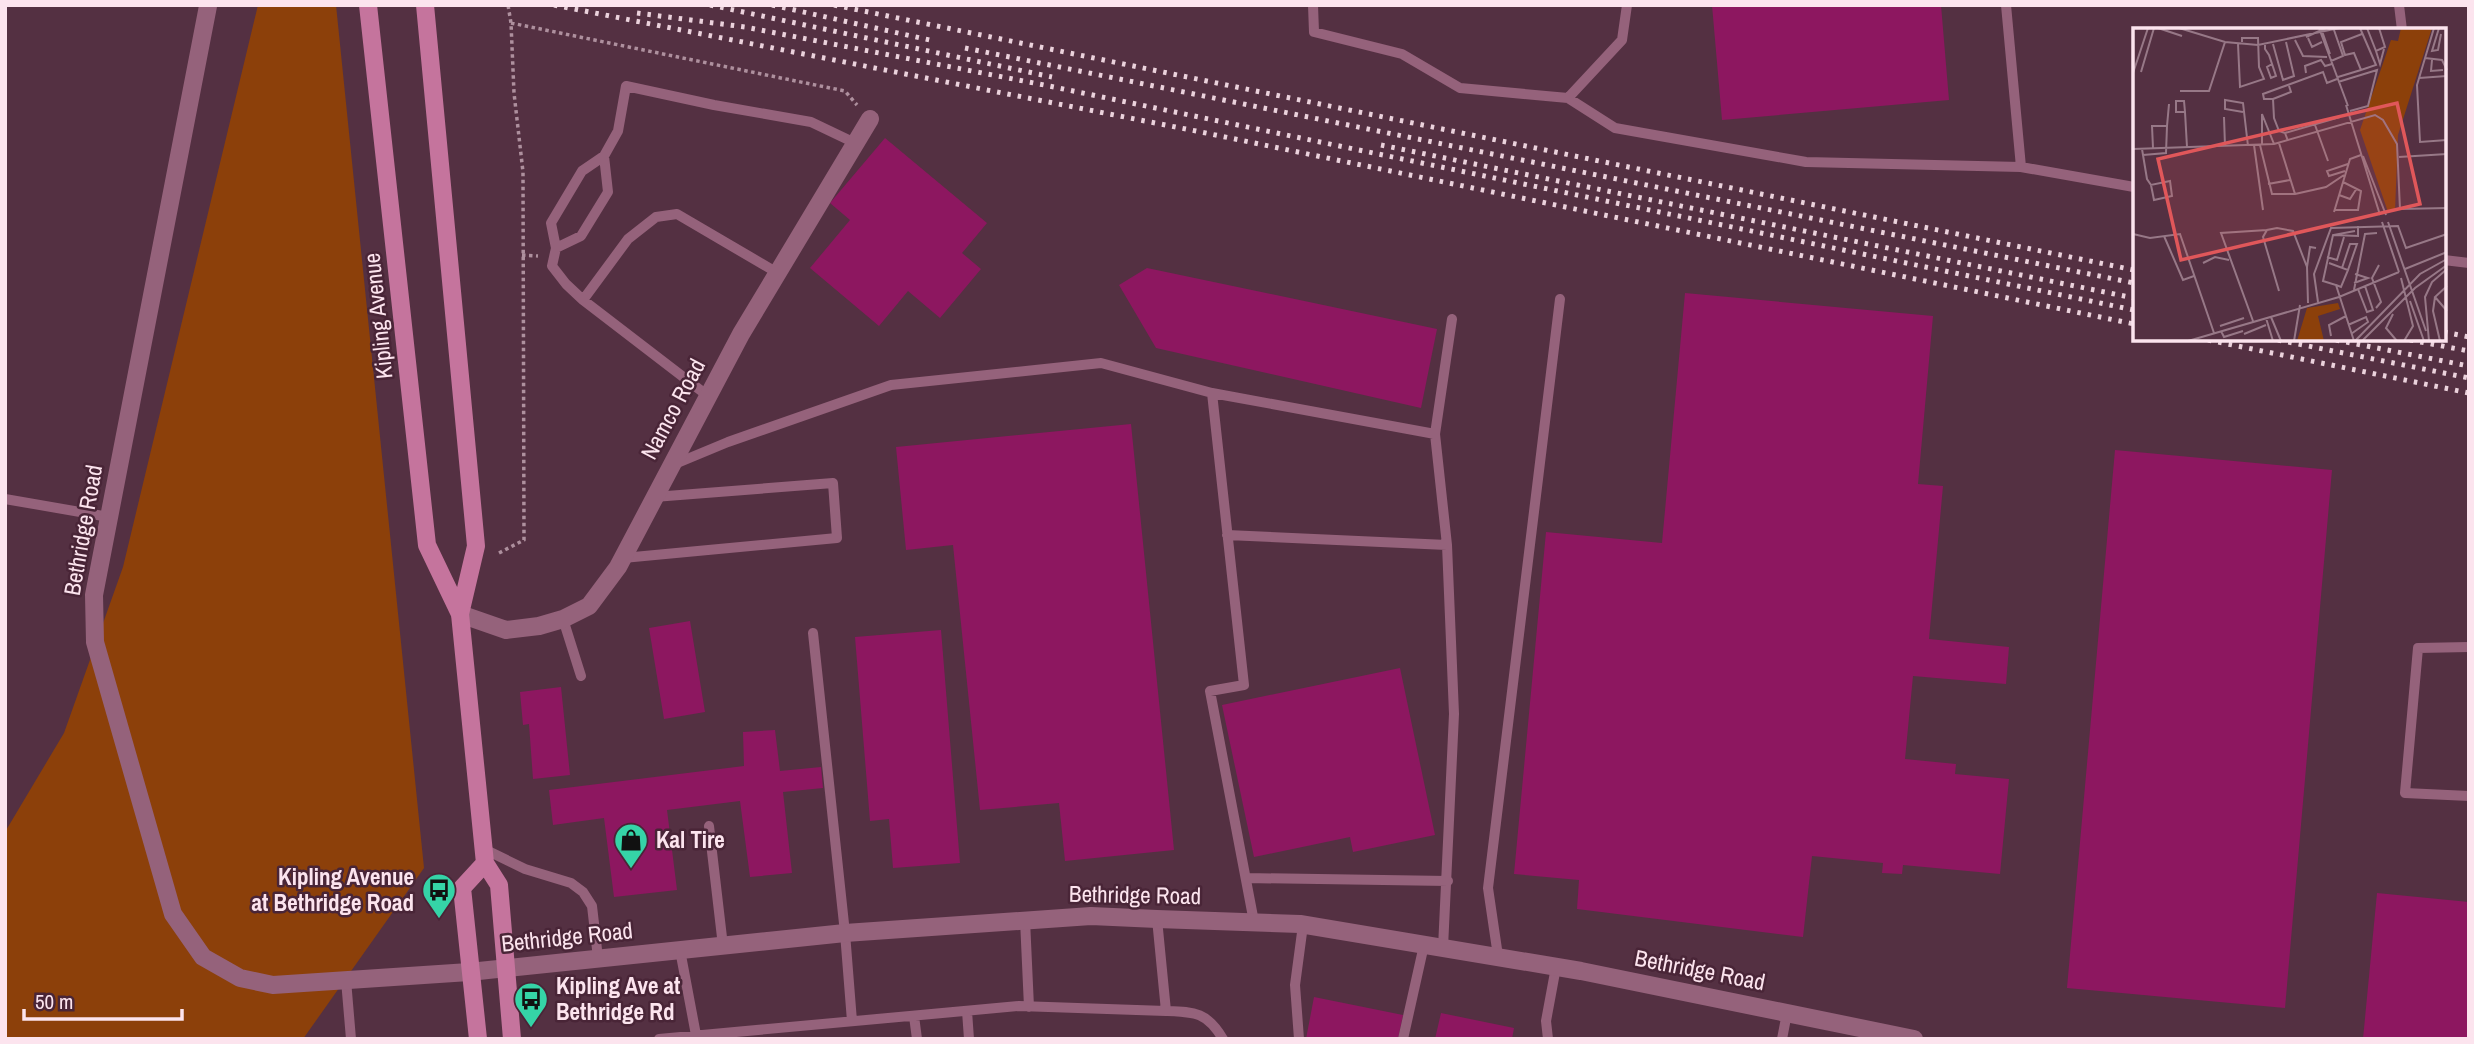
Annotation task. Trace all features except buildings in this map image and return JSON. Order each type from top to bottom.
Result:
[{"type":"main road","name":"Kipling Avenue","points":[[368,5],[427,545],[460,614]]},
{"type":"main road","name":"Kipling Avenue","points":[[425,5],[476,545],[460,614],[484,856],[499,884],[512,1039]]},
{"type":"main road","points":[[478,1039],[462,888],[484,856]]},
{"type":"street","name":"Bethridge Road","points":[[207,6],[94,595],[94,642],[173,914],[203,957],[240,978],[273,985],[469,972],[845,933],[1025,920],[1091,916],[1254,922],[1303,925],[1498,956],[1914,1039]]},
{"type":"street","name":"Namco Road","points":[[460,614],[506,630],[539,626],[563,619],[589,606],[623,558],[776,272],[870,119]]},
{"type":"lane","points":[[1313,5],[1314,32],[1402,54],[1460,88],[1568,98],[1615,128],[1806,163],[2021,167],[2133,187]]},
{"type":"lane","points":[[1568,98],[1622,40],[1627,5]]},
{"type":"lane","points":[[2006,5],[2021,167]]},
{"type":"lane","points":[[2399,5],[2402,28]]},
{"type":"lane","points":[[708,396],[583,300],[566,285],[552,266],[556,248],[551,223],[582,171],[604,156],[618,131],[626,86],[811,122],[856,143]]},
{"type":"lane","points":[[556,248],[581,236],[608,192],[604,156]]},
{"type":"lane","points":[[583,300],[628,239],[656,217],[677,214],[776,272]]},
{"type":"lane","points":[[2446,260],[2469,262]]},
{"type":"lane","points":[[1498,956],[1488,888],[1560,299]]},
{"type":"lane","points":[[1443,948],[1454,714],[1447,545],[1435,434],[1452,319]]},
{"type":"lane","points":[[671,465],[728,442],[891,385],[1101,363],[1212,393],[1435,434]]},
{"type":"lane","points":[[1212,393],[1244,685],[1210,691],[1254,922]]},
{"type":"lane","points":[[623,558],[837,538],[833,483],[654,497]]},
{"type":"lane","points":[[5,499],[109,517]]},
{"type":"lane","points":[[1227,535],[1447,545]]},
{"type":"lane","points":[[563,619],[582,676]]},
{"type":"lane","points":[[813,633],[852,1021]]},
{"type":"lane","points":[[2469,647],[2418,648],[2405,793],[2469,796]]},
{"type":"lane","points":[[709,826],[723,946]]},
{"type":"lane","points":[[484,856],[571,883],[583,892],[592,906],[598,958]]},
{"type":"lane","points":[[1246,878],[1448,881]]},
{"type":"lane","points":[[1157,919],[1166,1011]]},
{"type":"lane","points":[[1025,920],[1029,1007]]},
{"type":"lane","points":[[1299,1039],[1295,985],[1303,925]]},
{"type":"lane","points":[[1403,1039],[1424,945]]},
{"type":"lane","points":[[680,950],[696,1035]]},
{"type":"lane","points":[[1548,1039],[1546,1021],[1556,967]]},
{"type":"lane","points":[[346,980],[351,1039]]},
{"type":"lane","points":[[660,1039],[1029,1007],[1196,1012],[1215,1025],[1223,1039]]},
{"type":"lane","points":[[967,1011],[969,1039]]},
{"type":"lane","points":[[1782,1039],[1787,1013]]},
{"type":"lane","points":[[914,1016],[917,1039]]},
{"type":"path","points":[[499,553],[524,540],[523,172],[508,5]]},
{"type":"path","points":[[511,23],[845,91],[870,119]]},
{"type":"shaded area","points":[[258,5],[336,5],[424,868],[303,1039],[5,1039],[5,832],[64,733],[123,567]]},
{"type":"railway","points":[[554,5],[1196,131],[2133,324]]},
{"type":"railway","points":[[710,5],[1052,77]]},
{"type":"railway","points":[[772,5],[934,41]]},
{"type":"railway","points":[[834,5],[2133,270]]},
{"type":"railway","points":[[637,13],[745,27],[1044,85],[2133,310]]},
{"type":"railway","points":[[965,48],[2133,283]]},
{"type":"railway","points":[[1381,145],[2133,298]]},
{"type":"railway","points":[[2446,332],[2469,337]]},
{"type":"railway","points":[[2213,341],[2469,393]]},
{"type":"railway","points":[[2283,341],[2469,378]]},
{"type":"railway","points":[[2341,341],[2469,366]]},
{"type":"railway","points":[[2415,341],[2469,351]]},
{"type":"place","name":"Kal Tire","points":[[631,870]]},
{"type":"place","name":"Kipling Avenue at Bethridge Road","points":[[439,920]]},
{"type":"place","name":"Kipling Ave at Bethridge Rd","points":[[531,1029]]}]
